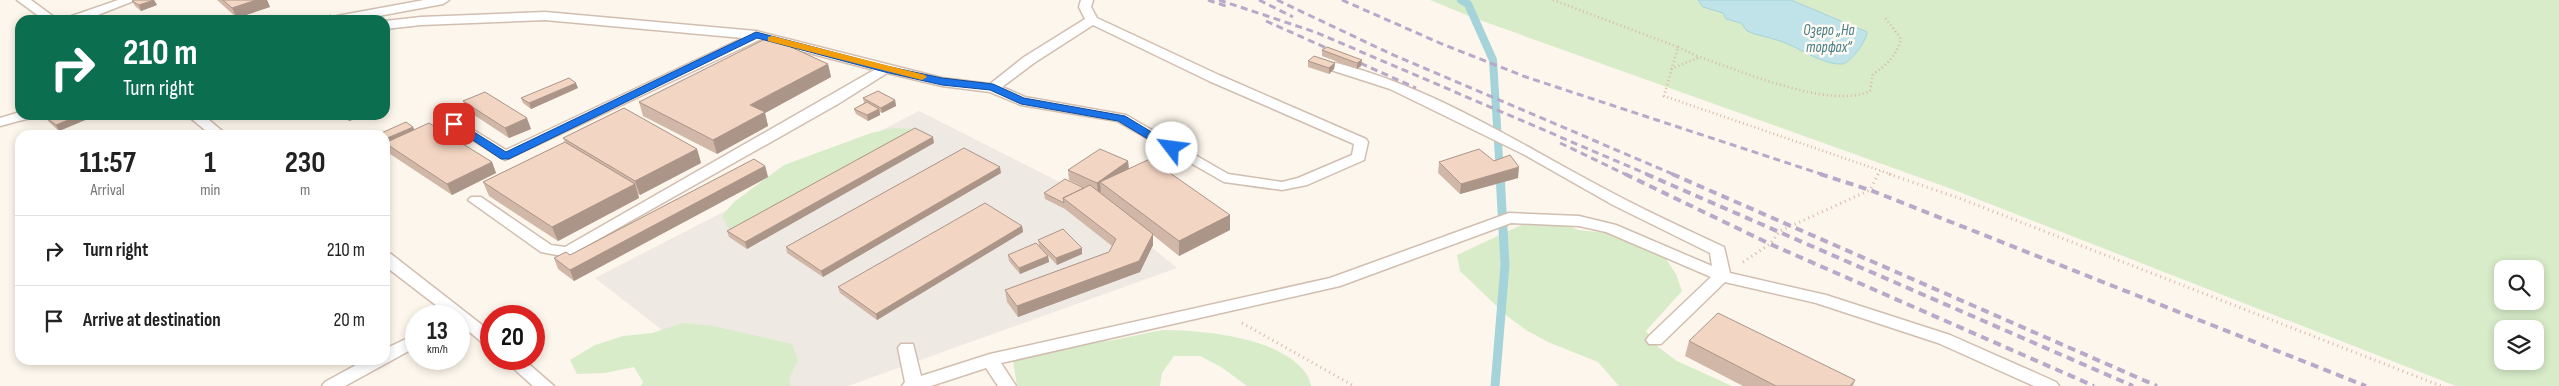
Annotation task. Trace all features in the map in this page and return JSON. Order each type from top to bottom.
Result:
[{"type":"lane","points":[[22,0],[44,15]]},
{"type":"lane","points":[[87,15],[130,0]]},
{"type":"lane","points":[[364,15],[443,0]]},
{"type":"lane","points":[[390,24],[421,21],[545,16],[756,35],[942,82],[993,88],[1021,101],[1121,118],[1224,178],[1282,186],[1302,182],[1359,157],[1361,142],[1214,78],[1092,20],[1085,7],[1086,0]]},
{"type":"lane","points":[[993,88],[1029,60],[1092,20]]},
{"type":"lane","points":[[454,124],[505,156],[756,35]]},
{"type":"lane","points":[[1336,66],[1403,90],[1528,151],[1618,202],[1718,250],[1722,276]]},
{"type":"lane","points":[[476,200],[548,249],[568,252],[834,101],[885,69]]},
{"type":"lane","points":[[0,122],[15,118]]},
{"type":"lane","points":[[200,120],[214,130]]},
{"type":"lane","points":[[907,348],[913,386],[990,360],[1334,282],[1509,218],[1579,221],[1611,228],[1722,276],[1820,299],[1944,339],[2050,386]]},
{"type":"lane","points":[[390,262],[446,305]]},
{"type":"lane","points":[[1655,340],[1722,276]]},
{"type":"lane","points":[[470,324],[480,332]]},
{"type":"lane","points":[[390,354],[405,346]]},
{"type":"lane","points":[[990,360],[1007,386]]},
{"type":"lane","points":[[332,386],[370,365]]},
{"type":"lane","points":[[525,370],[544,386]]},
{"type":"path","points":[[1553,0],[1700,57],[1804,91],[1832,97],[1860,96],[1870,91],[1874,74],[1889,64],[1898,50],[1901,39],[1884,16]]},
{"type":"path","points":[[1678,47],[1664,96],[1964,200],[2441,386]]},
{"type":"path","points":[[1671,69],[1700,57]]},
{"type":"path","points":[[1722,276],[1770,244],[1780,231],[1870,190],[1880,171]]},
{"type":"path","points":[[1215,310],[1254,329],[1354,386]]},
{"type":"shaded area","points":[[919,111],[1093,199],[1177,268],[848,386],[734,386],[595,278]]},
{"type":"green space","points":[[1430,0],[2559,0],[2559,386],[2456,386],[1949,188],[1474,18]]},
{"type":"green space","points":[[893,128],[915,129],[730,231],[722,216],[734,202],[784,165],[871,133]]},
{"type":"green space","points":[[1532,220],[1555,220],[1578,230],[1627,235],[1649,245],[1666,259],[1676,274],[1682,291],[1646,331],[1658,347],[1677,361],[1732,386],[1619,386],[1598,362],[1548,342],[1526,330],[1507,316],[1460,271],[1457,255]]},
{"type":"green space","points":[[683,323],[713,326],[792,344],[798,360],[789,379],[791,386],[641,386],[643,382],[634,367],[605,373],[577,374],[570,360],[595,345],[623,336],[652,333]]},
{"type":"green space","points":[[1162,330],[1218,334],[1259,343],[1293,360],[1306,373],[1311,386],[1247,386],[1221,367],[1200,356],[1174,356],[1162,373],[1160,386],[1017,386],[1013,361],[1028,345],[1109,341]]},
{"type":"water","name":"Озеро „На торфах“","points":[[1698,0],[1791,0],[1867,32],[1858,51],[1850,60],[1842,64],[1834,64],[1780,41],[1747,31],[1741,23],[1726,19],[1723,13],[1703,7]]},
{"type":"building","points":[[154,0],[139,5],[132,1]]},
{"type":"building","points":[[223,0],[256,0],[232,8]]},
{"type":"building","points":[[769,37],[828,64],[750,105],[765,112],[713,140],[639,102]]},
{"type":"building","points":[[1327,47],[1362,60],[1357,63],[1322,50]]},
{"type":"building","points":[[1314,56],[1335,63],[1329,68],[1308,61]]},
{"type":"building","points":[[569,78],[576,83],[529,103],[521,98]]},
{"type":"building","points":[[878,91],[895,100],[881,108],[863,98]]},
{"type":"building","points":[[485,92],[527,118],[505,128],[463,101]]},
{"type":"building","points":[[867,102],[879,109],[867,115],[854,109]]},
{"type":"building","points":[[624,108],[697,149],[635,181],[563,138]]},
{"type":"building","points":[[49,120],[68,120],[56,125]]},
{"type":"building","points":[[406,122],[413,127],[390,137],[390,130],[388,130]]},
{"type":"building","points":[[429,123],[492,162],[447,184],[390,146],[390,141]]},
{"type":"building","points":[[915,128],[933,137],[745,242],[727,231]]},
{"type":"building","points":[[565,142],[635,184],[552,227],[483,182]]},
{"type":"building","points":[[964,148],[1000,167],[821,271],[786,247]]},
{"type":"building","points":[[1100,149],[1128,161],[1097,183],[1068,170]]},
{"type":"building","points":[[1479,149],[1494,161],[1510,155],[1519,167],[1461,184],[1439,162]]},
{"type":"building","points":[[754,159],[765,166],[570,270],[554,258],[566,252],[570,255]]},
{"type":"building","points":[[1150,159],[1230,215],[1179,241],[1100,182]]},
{"type":"building","points":[[1065,179],[1084,188],[1063,198],[1064,203],[1044,193]]},
{"type":"building","points":[[1090,185],[1153,234],[1139,261],[1017,306],[1005,290],[1109,252],[1116,239],[1063,198]]},
{"type":"building","points":[[985,203],[1022,226],[876,314],[838,287]]},
{"type":"building","points":[[1063,229],[1082,248],[1056,258],[1038,240]]},
{"type":"building","points":[[1036,243],[1048,256],[1019,268],[1008,255]]},
{"type":"building","points":[[1718,313],[1855,380],[1850,386],[1776,386],[1689,341]]},
{"type":"waterway","points":[[1461,0],[1468,4],[1493,60],[1500,175]]},
{"type":"waterway","points":[[1495,386],[1505,265],[1500,174]]},
{"type":"railway","points":[[1208,0],[1226,6]]},
{"type":"railway","points":[[1219,0],[1315,32],[1649,175]]},
{"type":"railway","points":[[1259,0],[1293,17]]},
{"type":"railway","points":[[1277,0],[1389,53],[1675,175]]},
{"type":"railway","points":[[1342,0],[1442,44],[1526,77],[1824,175]]},
{"type":"railway","points":[[1266,21],[1416,88]]},
{"type":"railway","points":[[1560,143],[1627,175]]},
{"type":"railway","points":[[1625,174],[1770,244],[2094,386]]},
{"type":"railway","points":[[1646,174],[2133,386]]},
{"type":"railway","points":[[1672,174],[2157,386]]},
{"type":"railway","points":[[1820,174],[1870,190],[2366,386]]},
{"type":"slow traffic","points":[[772,39],[922,77]]},
{"type":"route","points":[[454,124],[505,156],[756,35],[942,82],[993,88],[1021,101],[1121,118],[1172,148]]}]
